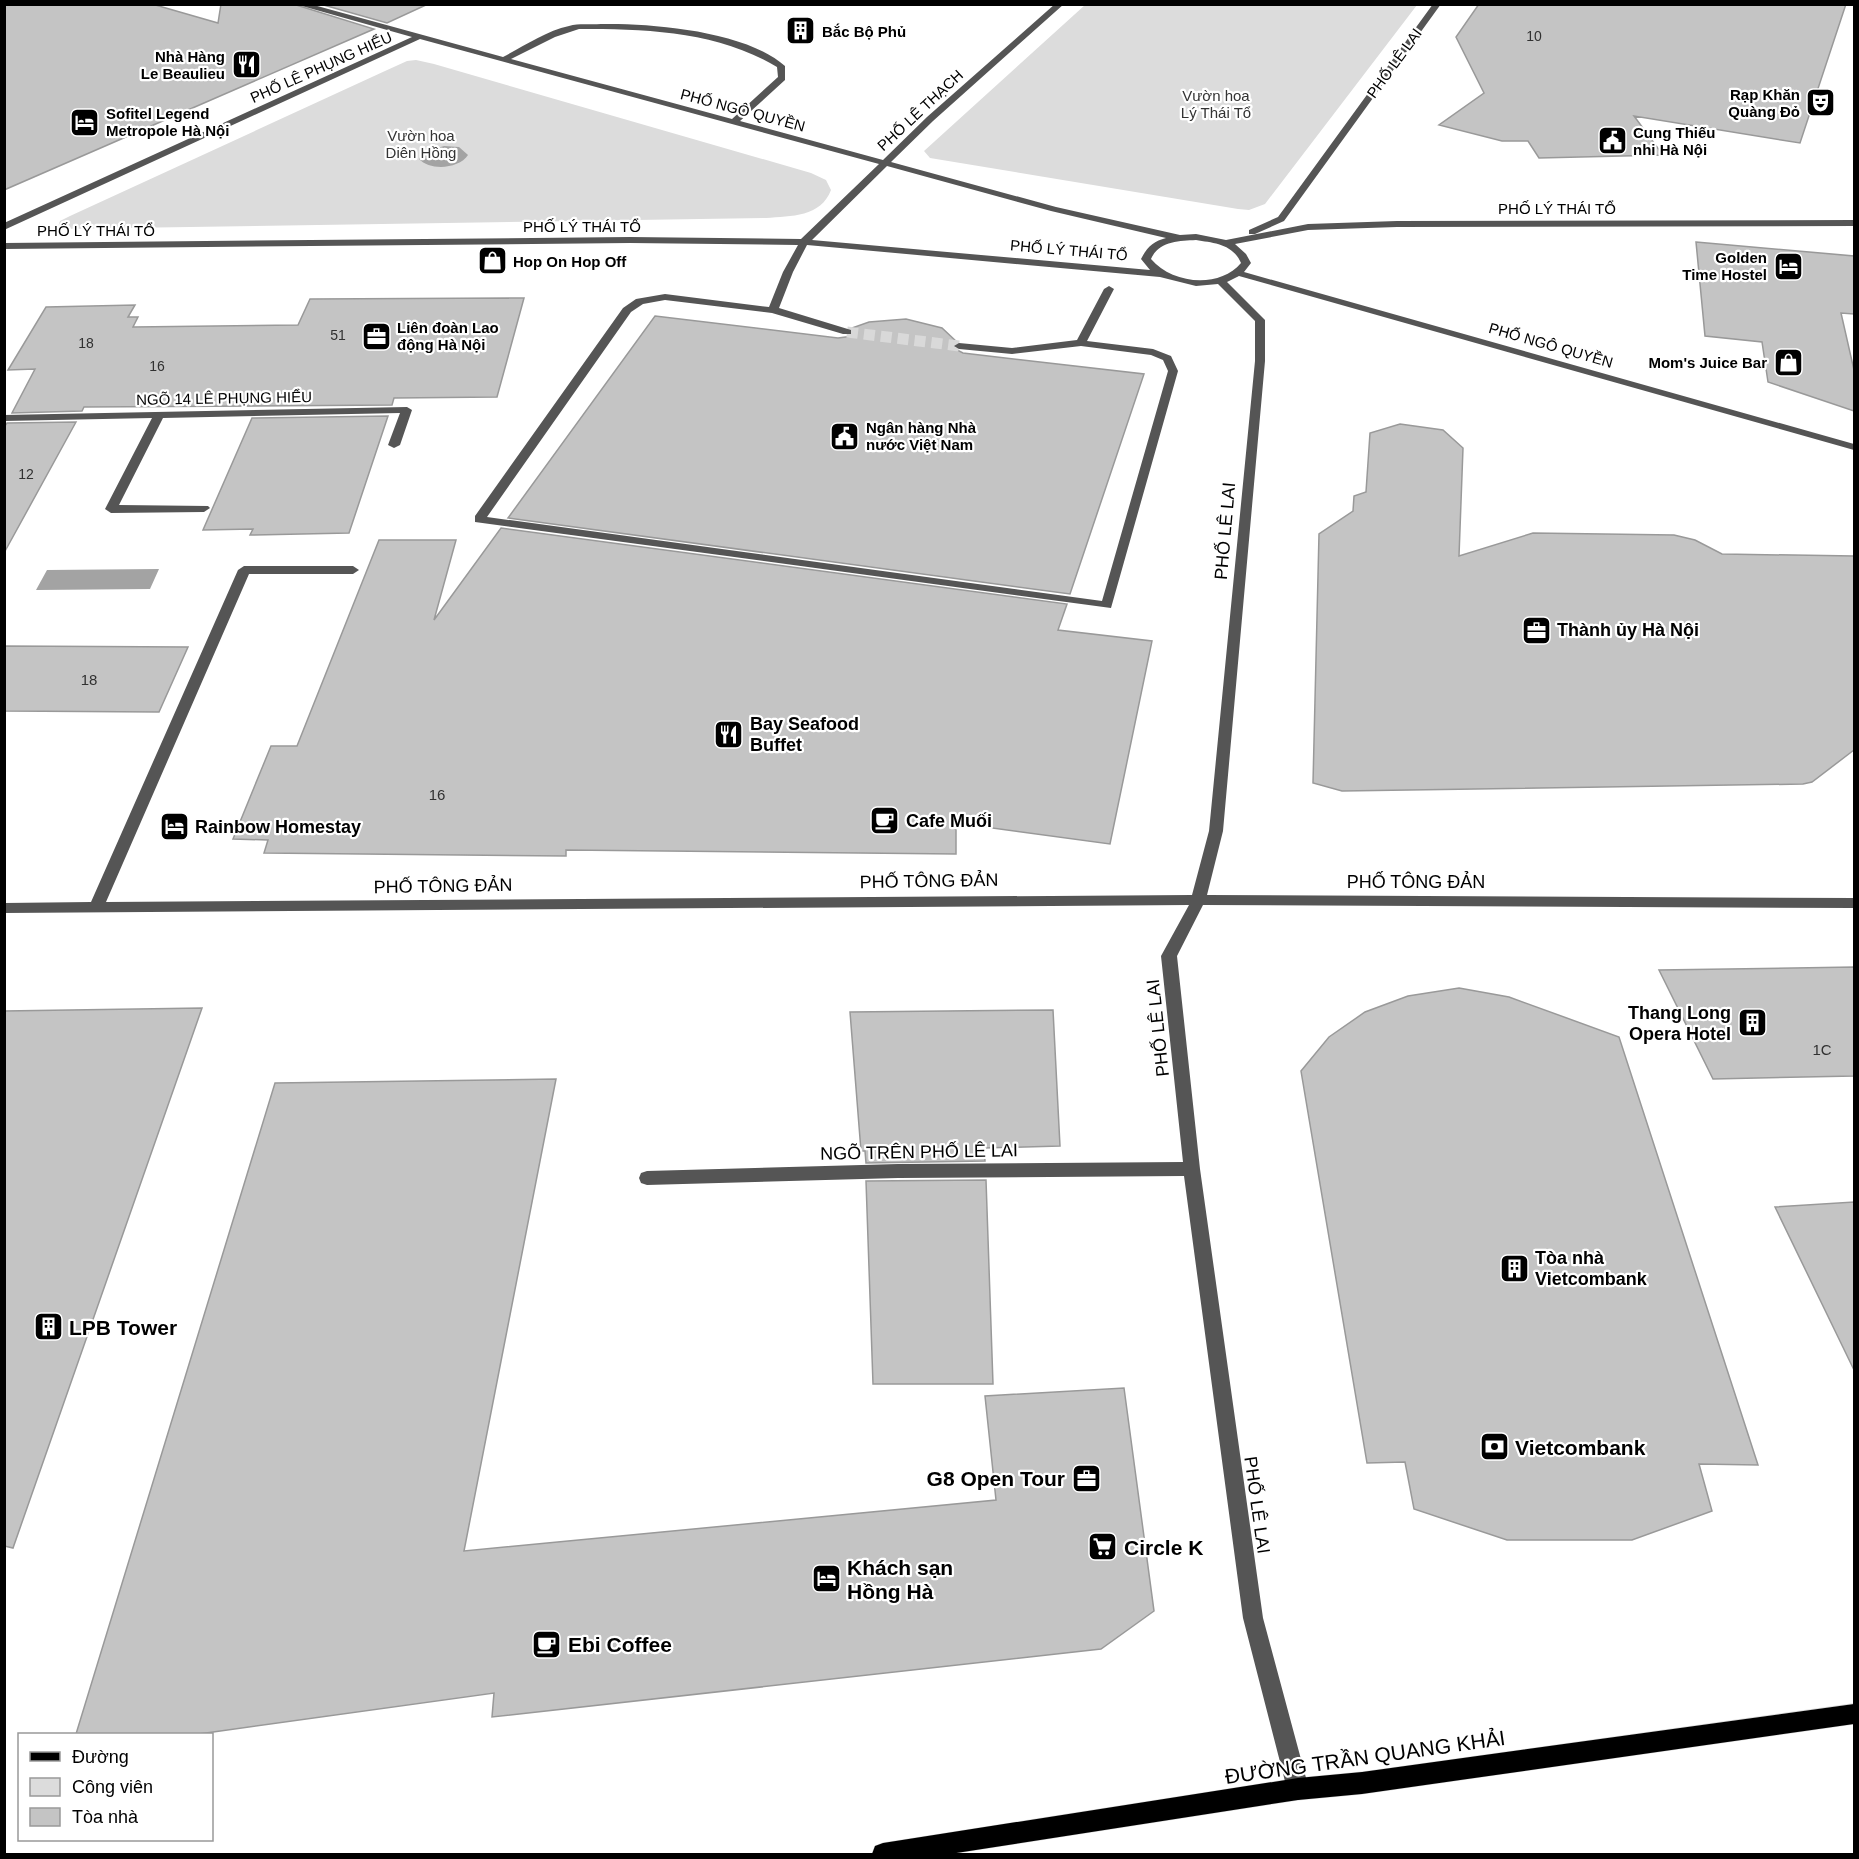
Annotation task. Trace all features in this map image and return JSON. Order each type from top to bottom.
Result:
[{"type":"main road","name":"ĐƯỜNG TRẦN QUANG KHẢI","points":[[883,1854],[1298,1789],[1362,1783],[1854,1714]]},
{"type":"street","name":"PHỐ NGÔ QUYỀN","points":[[299,4],[1054,209],[1180,238]]},
{"type":"street","name":"PHỐ LÊ THẠCH","points":[[773,310],[788,272],[804,242],[930,119],[1060,4]]},
{"type":"street","name":"PHỐ LÊ LAI","points":[[1226,243],[1281,219],[1437,4]]},
{"type":"street","points":[[503,60],[570,28],[623,25],[667,29],[722,40],[770,57],[781,66],[782,78],[733,123]]},
{"type":"street","name":"PHỐ LÊ PHỤNG HIỂU","points":[[4,227],[419,37]]},
{"type":"street","name":"PHỐ LÝ THÁI TỔ","points":[[1226,243],[1319,226],[1854,223]]},
{"type":"street","points":[[1159,274],[1150,267],[1146,260],[1148,252],[1166,241],[1180,238],[1204,238],[1226,243],[1244,256],[1246,263],[1238,273],[1221,281]]},
{"type":"street","name":"PHỐ LÝ THÁI TỔ","points":[[4,246],[630,240],[804,242],[1159,274],[1188,282],[1221,281]]},
{"type":"street","name":"PHỐ NGÔ QUYỀN","points":[[1238,273],[1854,447]]},
{"type":"street","name":"PHỐ LÊ LAI","points":[[1221,281],[1260,320],[1260,361],[1216,831],[1198,901],[1169,956],[1192,1169],[1253,1618],[1298,1789]]},
{"type":"street","points":[[1081,343],[1109,289]]},
{"type":"street","points":[[847,332],[773,310],[665,297],[640,301],[622,318],[478,519],[1107,605],[1173,370],[1167,358],[1153,352],[1081,343],[1011,351],[959,346]]},
{"type":"street","name":"NGÕ 14 LÊ PHỤNG HIỂU","points":[[4,418],[407,410],[394,445]]},
{"type":"street","points":[[160,414],[111,509],[204,508]]},
{"type":"street","points":[[96,908],[244,570],[353,570]]},
{"type":"street","name":"PHỐ TÔNG ĐẢN","points":[[4,908],[1050,899],[1854,903]]},
{"type":"street","name":"NGÕ TRÊN PHỐ LÊ LAI","points":[[647,1178],[898,1171],[1192,1169]]},
{"type":"green space","name":"Vườn hoa Lý Thái Tổ","points":[[1085,5],[1417,5],[1265,204],[1249,210],[930,158],[924,151]]},
{"type":"green space","name":"Vườn hoa Diên Hồng","points":[[416,60],[811,173],[826,180],[831,190],[826,199],[813,210],[795,215],[766,218],[57,229],[60,221],[70,216],[407,61]]},
{"type":"shaded area","points":[[444,146],[459,147],[468,155],[458,163],[444,167],[430,165],[419,159],[422,153]]},
{"type":"shaded area","points":[[159,569],[150,589],[36,590],[47,570]]},
{"type":"building","name":"Sofitel Legend Metropole Hà Nội","points":[[4,4],[152,4],[218,23],[221,4],[293,4],[374,29],[4,190]]},
{"type":"building","points":[[320,4],[428,4],[387,23]]},
{"type":"building","points":[[1479,4],[1846,4],[1800,143],[1634,116],[1663,155],[1539,158],[1528,141],[1502,141],[1439,125],[1484,93],[1456,37]]},
{"type":"building","points":[[1696,242],[1854,256],[1854,314],[1841,313],[1854,370],[1854,411],[1768,382],[1762,342],[1705,336]]},
{"type":"building","name":"Liên đoàn Lao động Hà Nội","points":[[524,298],[497,397],[394,398],[392,405],[84,407],[82,411],[12,413],[35,369],[8,370],[46,307],[135,305],[128,317],[138,317],[133,327],[298,325],[310,299]]},
{"type":"building","name":"Ngân hàng Nhà nước Việt Nam","points":[[655,316],[838,338],[853,336],[852,328],[869,322],[906,319],[942,328],[957,342],[952,345],[953,348],[963,353],[1144,374],[1070,594],[508,518]]},
{"type":"building","points":[[388,416],[349,533],[250,535],[253,529],[203,530],[252,418]]},
{"type":"building","points":[[76,422],[4,553],[4,427],[7,423]]},
{"type":"building","name":"Thành ủy Hà Nội","points":[[1400,424],[1443,430],[1463,448],[1459,556],[1533,533],[1674,535],[1695,540],[1722,554],[1854,556],[1854,750],[1812,782],[1803,784],[1342,791],[1313,783],[1319,534],[1353,511],[1354,496],[1366,492],[1370,433]]},
{"type":"building","points":[[501,528],[1067,604],[1058,630],[1152,641],[1110,844],[956,823],[956,854],[566,850],[566,856],[264,853],[268,840],[233,839],[271,746],[297,746],[379,540],[456,540],[434,620]]},
{"type":"building","points":[[4,646],[188,647],[159,712],[4,711]]},
{"type":"building","name":"Thang Long Opera Hotel","points":[[1854,967],[1854,1076],[1713,1079],[1659,970]]},
{"type":"building","name":"Tòa nhà Vietcombank","points":[[1459,988],[1509,997],[1619,1037],[1758,1465],[1699,1464],[1712,1511],[1632,1540],[1507,1540],[1414,1509],[1405,1462],[1367,1463],[1301,1071],[1329,1037],[1365,1012],[1408,996]]},
{"type":"building","name":"LPB Tower","points":[[202,1008],[13,1548],[4,1546],[4,1011]]},
{"type":"building","points":[[1053,1010],[1060,1146],[984,1148],[985,1161],[866,1163],[865,1151],[861,1151],[850,1012]]},
{"type":"building","points":[[556,1079],[464,1551],[996,1500],[985,1396],[1124,1388],[1154,1611],[1101,1649],[492,1717],[494,1693],[206,1733],[76,1733],[275,1083]]},
{"type":"building","points":[[986,1180],[993,1384],[873,1384],[866,1181]]},
{"type":"building","points":[[1854,1202],[1854,1370],[1775,1207]]},
{"type":"tunnel","points":[[847,332],[959,346]]},
{"type":"place","name":"Bắc Bộ Phủ","points":[[801,31]]},
{"type":"place","name":"Nhà Hàng Le Beaulieu","points":[[246,65]]},
{"type":"place","name":"Rạp Khăn Quàng Đỏ","points":[[1821,103]]},
{"type":"place","name":"Sofitel Legend Metropole Hà Nội","points":[[85,122]]},
{"type":"place","name":"Cung Thiếu nhi Hà Nội","points":[[1612,141]]},
{"type":"place","name":"Hop On Hop Off","points":[[492,261]]},
{"type":"place","name":"Golden Time Hostel","points":[[1788,266]]},
{"type":"place","name":"Liên đoàn Lao động Hà Nội","points":[[376,336]]},
{"type":"place","name":"Mom's Juice Bar","points":[[1788,362]]},
{"type":"place","name":"Ngân hàng Nhà nước Việt Nam","points":[[845,436]]},
{"type":"place","name":"Thành ủy Hà Nội","points":[[1536,630]]},
{"type":"place","name":"Bay Seafood Buffet","points":[[729,734]]},
{"type":"place","name":"Cafe Muối","points":[[885,821]]},
{"type":"place","name":"Rainbow Homestay","points":[[174,827]]},
{"type":"place","name":"Thang Long Opera Hotel","points":[[1752,1023]]},
{"type":"place","name":"Tòa nhà Vietcombank","points":[[1514,1268]]},
{"type":"place","name":"LPB Tower","points":[[48,1327]]},
{"type":"place","name":"Vietcombank","points":[[1494,1447]]},
{"type":"place","name":"G8 Open Tour","points":[[1086,1478]]},
{"type":"place","name":"Circle K","points":[[1103,1547]]},
{"type":"place","name":"Khách sạn Hồng Hà","points":[[826,1579]]},
{"type":"place","name":"Ebi Coffee","points":[[547,1644]]}]
